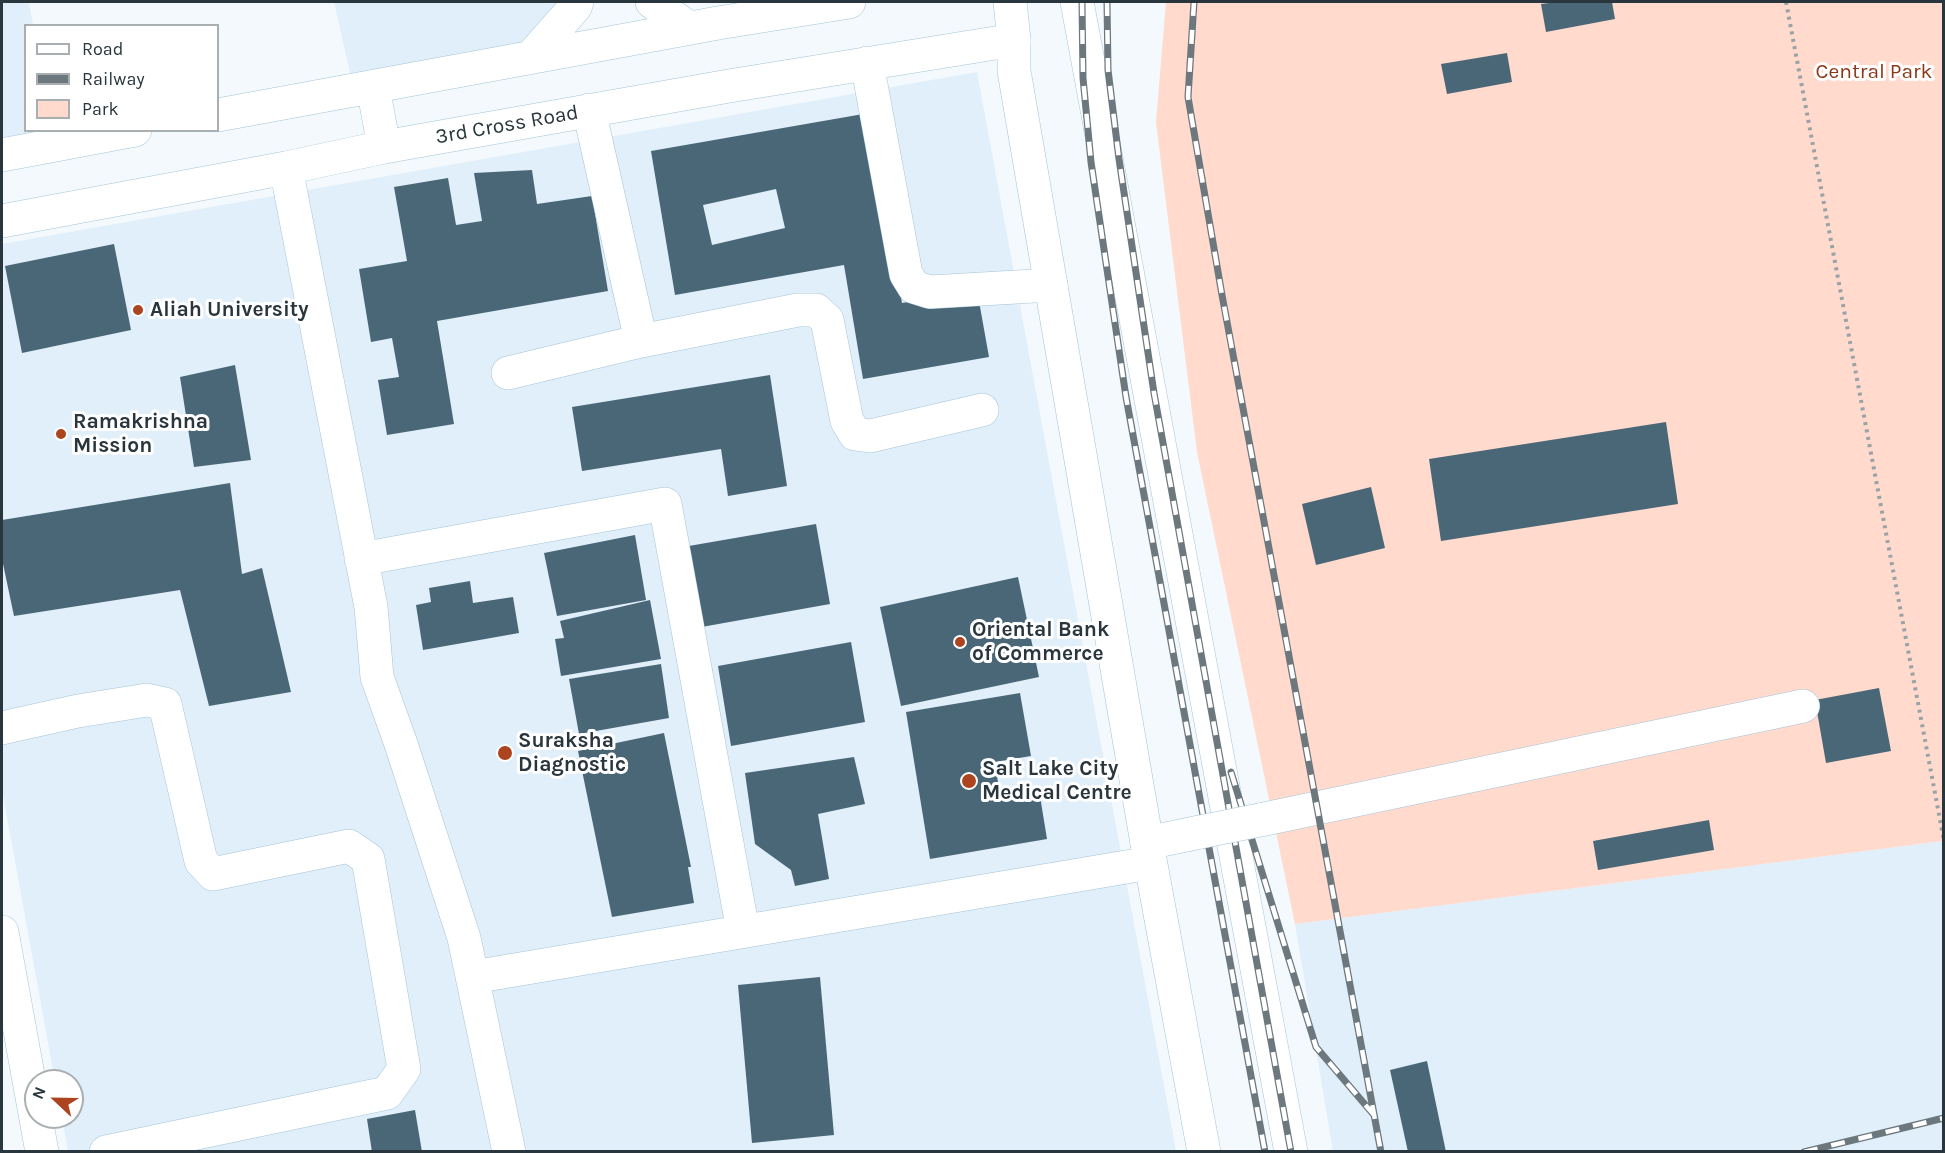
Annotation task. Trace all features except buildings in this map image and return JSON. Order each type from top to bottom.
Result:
[{"type":"street","points":[[531,57],[577,2]]},
{"type":"street","points":[[652,2],[688,28]]},
{"type":"street","points":[[219,115],[688,28],[849,2]]},
{"type":"street","points":[[1010,2],[1014,71],[1149,853],[1204,1152]]},
{"type":"street","points":[[1077,2],[1291,1152]]},
{"type":"street","name":"3rd Cross Road","points":[[2,221],[589,110],[1014,40]]},
{"type":"street","points":[[867,63],[906,274],[914,287],[930,292],[1051,285]]},
{"type":"street","points":[[373,87],[384,147]]},
{"type":"street","points":[[589,110],[641,340]]},
{"type":"street","points":[[2,155],[124,132]]},
{"type":"street","points":[[286,168],[370,607],[377,677],[464,938],[509,1152]]},
{"type":"street","points":[[508,373],[641,340],[798,310],[816,310],[827,320],[847,421],[855,434],[870,436],[982,410]]},
{"type":"street","points":[[361,559],[665,504],[743,931]]},
{"type":"street","points":[[2,728],[78,711],[147,700],[165,704],[201,861],[213,873],[349,846],[368,859],[404,1069],[387,1093],[106,1152]]},
{"type":"street","points":[[473,977],[743,931],[1149,853],[1200,832],[1803,705]]},
{"type":"street","points":[[2,932],[42,1152]]},
{"type":"path","points":[[1786,2],[1943,841]]},
{"type":"shaded area","points":[[2,2],[29,2],[33,24],[24,24],[24,132],[47,132],[2,143]]},
{"type":"shaded area","points":[[334,2],[560,2],[525,42],[351,77]]},
{"type":"shaded area","points":[[977,72],[1176,1151],[68,1151],[64,1129],[84,1129],[84,1069],[53,1069],[2,790],[2,244]]},
{"type":"shaded area","points":[[1943,841],[1943,1151],[1333,1151],[1295,924]]},
{"type":"green space","name":"Central Park","points":[[1166,2],[1943,2],[1943,841],[1295,924],[1197,452],[1156,122]]},
{"type":"railway","points":[[1082,2],[1083,78],[1091,162],[1126,397],[1265,1152]]},
{"type":"railway","points":[[1107,2],[1108,70],[1154,393],[1291,1152]]},
{"type":"railway","points":[[1194,2],[1188,97],[1222,295],[1381,1152]]},
{"type":"railway","points":[[1231,772],[1316,1047],[1374,1115]]},
{"type":"railway","points":[[1804,1152],[1944,1118]]},
{"type":"place","name":"Aliah University","points":[[138,310]]},
{"type":"place","name":"Ramakrishna Mission","points":[[61,434]]},
{"type":"place","name":"Oriental Bank of Commerce","points":[[960,642]]},
{"type":"place","name":"Suraksha Diagnostic","points":[[505,753]]},
{"type":"place","name":"Salt Lake City Medical Centre","points":[[969,781]]}]
